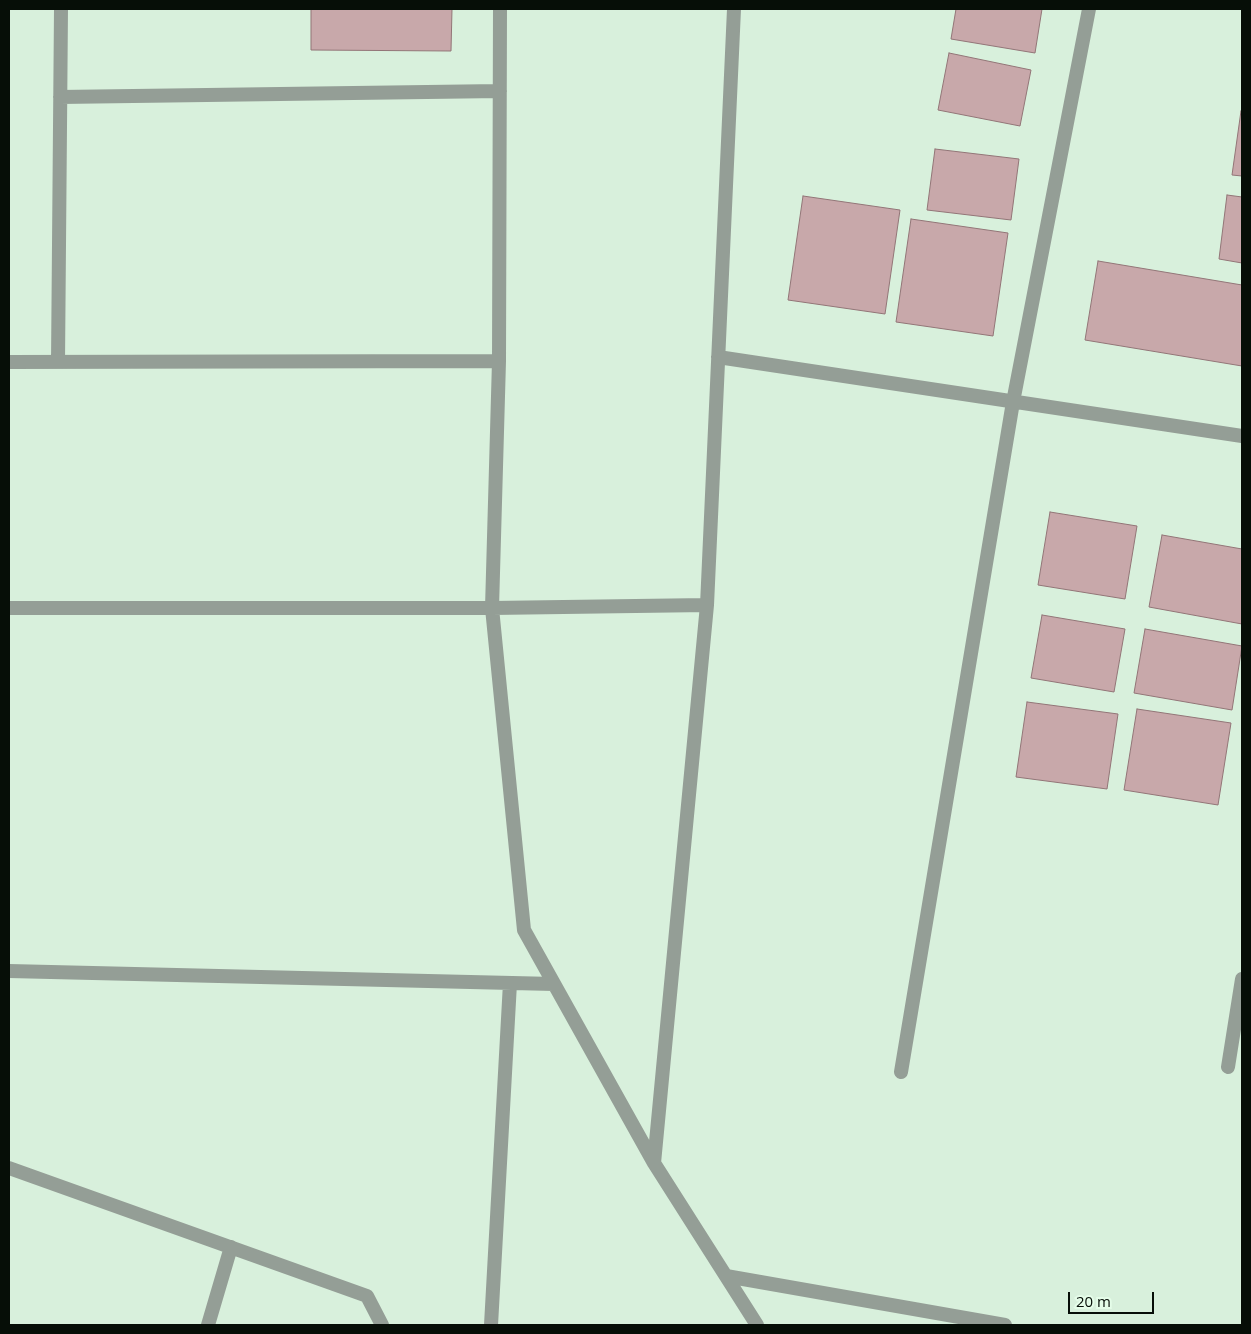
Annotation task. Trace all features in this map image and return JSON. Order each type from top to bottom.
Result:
[{"type":"street","points":[[58,362],[61,9]]},
{"type":"street","points":[[500,9],[498,361],[492,608],[524,930],[654,1163],[756,1325]]},
{"type":"street","points":[[654,1163],[707,604],[734,9]]},
{"type":"street","points":[[901,1072],[1013,402],[1089,9]]},
{"type":"street","points":[[60,97],[500,91]]},
{"type":"street","points":[[718,358],[1242,436]]},
{"type":"street","points":[[9,362],[498,361]]},
{"type":"street","points":[[9,608],[492,608],[707,604]]},
{"type":"street","points":[[9,971],[554,984]]},
{"type":"street","points":[[1228,1067],[1242,979]]},
{"type":"street","points":[[491,1325],[510,983]]},
{"type":"street","points":[[9,1168],[367,1296],[382,1325]]},
{"type":"street","points":[[208,1325],[231,1247]]},
{"type":"street","points":[[726,1276],[1005,1325]]},
{"type":"building","points":[[311,9],[452,9],[451,51],[311,50]]},
{"type":"building","points":[[956,9],[1042,9],[1035,53],[951,39]]},
{"type":"building","points":[[949,53],[1031,70],[1020,126],[938,110]]},
{"type":"building","points":[[1242,111],[1242,176],[1232,175]]},
{"type":"building","points":[[935,149],[1019,159],[1011,220],[927,210]]},
{"type":"building","points":[[1227,195],[1242,197],[1242,263],[1219,259]]},
{"type":"building","points":[[803,196],[900,210],[885,314],[788,300]]},
{"type":"building","points":[[911,219],[1008,233],[993,336],[896,322]]},
{"type":"building","points":[[1098,261],[1242,285],[1242,366],[1085,340]]},
{"type":"building","points":[[1050,512],[1137,526],[1125,599],[1038,585]]},
{"type":"building","points":[[1162,535],[1242,549],[1242,624],[1149,607]]},
{"type":"building","points":[[1042,615],[1125,629],[1114,692],[1031,678]]},
{"type":"building","points":[[1145,629],[1242,646],[1232,710],[1134,693]]},
{"type":"building","points":[[1027,702],[1118,714],[1107,789],[1016,777]]},
{"type":"building","points":[[1137,709],[1231,723],[1218,805],[1124,790]]}]
